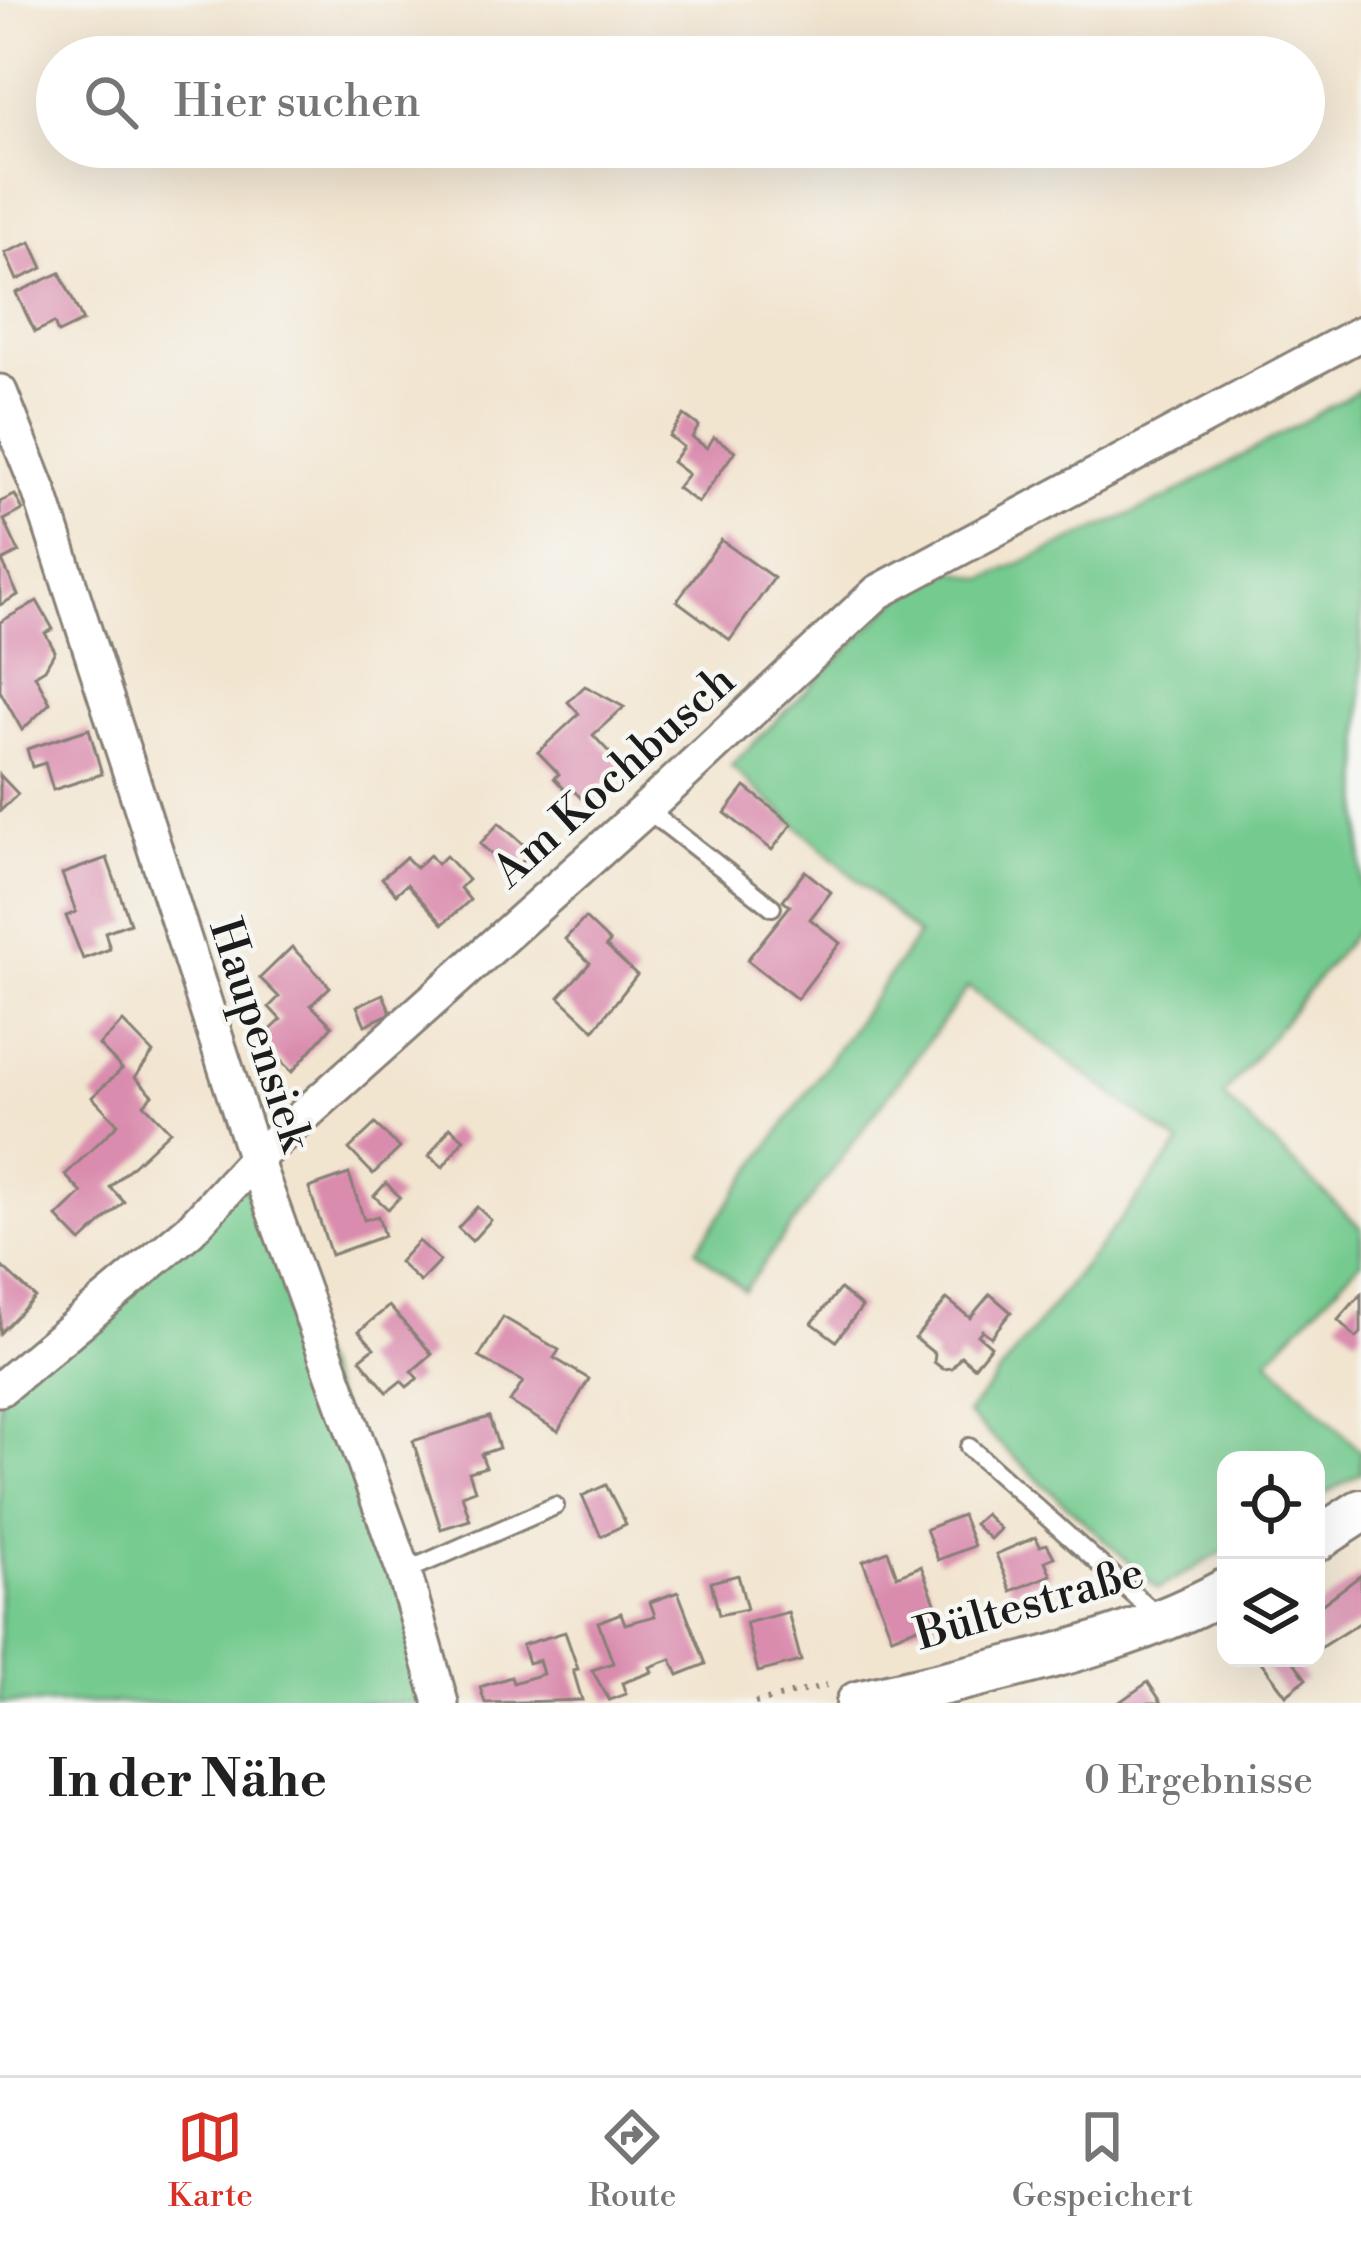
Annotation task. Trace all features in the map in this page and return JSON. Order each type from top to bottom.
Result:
[{"type":"street","name":"Am Kochbusch","points":[[0,1389],[190,1230],[255,1159],[878,592],[1361,333]]},
{"type":"street","name":"Haupensiek","points":[[0,392],[40,493],[255,1159],[404,1572],[442,1703]]},
{"type":"street","points":[[1325,1534],[1361,1510]]},
{"type":"street","name":"Bültestraße","points":[[858,1703],[1051,1657],[1217,1595]]},
{"type":"lane","points":[[646,808],[772,907]]},
{"type":"lane","points":[[969,1447],[1160,1619]]},
{"type":"lane","points":[[404,1572],[555,1506]]},
{"type":"green space","points":[[1361,389],[1361,925],[1223,1096],[1361,1228],[1361,1261],[1268,1359],[1361,1452],[1361,1473],[1325,1494],[1325,1451],[1217,1451],[1217,1555],[1158,1589],[967,1414],[1180,1144],[968,987],[744,1290],[696,1250],[918,935],[731,766],[933,565],[984,579],[1169,497]]},
{"type":"green space","points":[[242,1175],[463,1703],[0,1703],[0,1393]]},
{"type":"building","points":[[31,242],[43,268],[17,280],[5,253]]},
{"type":"building","points":[[60,273],[83,321],[58,333],[54,323],[35,332],[16,293]]},
{"type":"building","points":[[684,415],[699,426],[692,437],[707,448],[714,437],[735,451],[698,503],[677,488],[688,474],[672,462],[683,447],[669,436]]},
{"type":"building","points":[[15,495],[23,510],[4,520],[19,552],[2,561],[18,595],[0,605],[0,502]]},
{"type":"building","points":[[721,540],[774,578],[730,640],[677,601]]},
{"type":"building","points":[[37,601],[53,629],[45,633],[55,651],[45,669],[35,675],[50,703],[22,730],[0,691],[0,622]]},
{"type":"building","points":[[585,686],[624,707],[593,735],[623,767],[585,802],[573,790],[569,794],[554,778],[559,774],[538,752],[579,714],[568,702]]},
{"type":"building","points":[[89,729],[102,774],[53,790],[45,763],[32,767],[27,749]]},
{"type":"building","points":[[0,775],[18,794],[0,811]]},
{"type":"building","points":[[745,787],[792,824],[772,850],[725,813]]},
{"type":"building","points":[[499,823],[531,851],[513,873],[480,844]]},
{"type":"building","points":[[430,855],[437,864],[446,856],[468,880],[460,888],[470,900],[443,924],[407,884],[396,894],[382,878],[406,857],[416,868]]},
{"type":"building","points":[[107,858],[130,923],[105,932],[110,949],[83,959],[66,916],[76,912],[62,874]]},
{"type":"building","points":[[805,871],[831,892],[810,919],[840,943],[797,999],[747,960],[790,906],[783,900]]},
{"type":"building","points":[[585,918],[637,975],[594,1030],[559,997],[590,963],[565,939]]},
{"type":"building","points":[[292,947],[330,987],[311,1005],[332,1026],[292,1072],[260,1040],[281,1020],[269,1007],[279,997],[260,978]]},
{"type":"building","points":[[383,994],[391,1013],[365,1025],[357,1006]]},
{"type":"building","points":[[123,1022],[153,1053],[135,1077],[153,1095],[144,1104],[170,1131],[110,1187],[124,1202],[81,1242],[57,1217],[82,1193],[65,1175],[118,1124],[92,1097],[122,1069],[99,1045]]},
{"type":"building","points":[[375,1124],[400,1148],[373,1174],[349,1149]]},
{"type":"building","points":[[450,1127],[464,1139],[443,1167],[429,1156]]},
{"type":"building","points":[[349,1174],[364,1220],[378,1216],[384,1236],[331,1255],[309,1188]]},
{"type":"building","points":[[386,1183],[400,1197],[388,1209],[374,1196]]},
{"type":"building","points":[[477,1207],[491,1220],[472,1241],[458,1228]]},
{"type":"building","points":[[418,1241],[440,1261],[420,1282],[399,1262]]},
{"type":"building","points":[[0,1265],[35,1297],[0,1333]]},
{"type":"building","points":[[840,1289],[862,1307],[836,1341],[812,1323]]},
{"type":"building","points":[[990,1294],[1011,1312],[991,1337],[982,1330],[978,1335],[991,1346],[974,1367],[961,1356],[952,1368],[943,1369],[934,1362],[935,1354],[915,1338],[947,1299],[970,1318]]},
{"type":"building","points":[[1361,1294],[1361,1333],[1356,1338],[1338,1320]]},
{"type":"building","points":[[389,1306],[432,1354],[412,1371],[418,1378],[407,1387],[401,1381],[387,1392],[360,1359],[374,1348],[359,1331]]},
{"type":"building","points":[[503,1317],[559,1350],[554,1358],[589,1379],[558,1431],[510,1402],[523,1382],[479,1357]]},
{"type":"building","points":[[489,1417],[499,1448],[481,1454],[486,1467],[469,1472],[475,1490],[462,1495],[470,1520],[441,1529],[413,1441]]},
{"type":"building","points":[[606,1485],[626,1524],[601,1536],[582,1496]]},
{"type":"building","points":[[985,1514],[1000,1529],[990,1539],[974,1524]]},
{"type":"building","points":[[962,1515],[974,1546],[938,1560],[926,1529]]},
{"type":"building","points":[[1036,1537],[1054,1557],[1045,1561],[1051,1575],[1011,1591],[996,1554]]},
{"type":"building","points":[[888,1551],[897,1576],[921,1566],[941,1618],[892,1637],[863,1561]]},
{"type":"building","points":[[738,1575],[747,1609],[719,1615],[711,1582]]},
{"type":"building","points":[[1361,1575],[1361,1622],[1325,1645],[1325,1602]]},
{"type":"building","points":[[678,1592],[706,1664],[678,1675],[671,1659],[622,1683],[626,1694],[609,1700],[592,1670],[613,1663],[598,1622],[621,1613],[625,1624],[655,1616],[650,1602]]},
{"type":"building","points":[[788,1612],[801,1661],[758,1672],[746,1623]]},
{"type":"building","points":[[565,1632],[578,1669],[573,1670],[582,1700],[485,1703],[480,1687],[543,1674],[539,1660],[528,1663],[522,1645]]},
{"type":"building","points":[[1265,1667],[1298,1667],[1306,1679],[1286,1695]]},
{"type":"building","points":[[1148,1682],[1162,1703],[1118,1703]]}]
